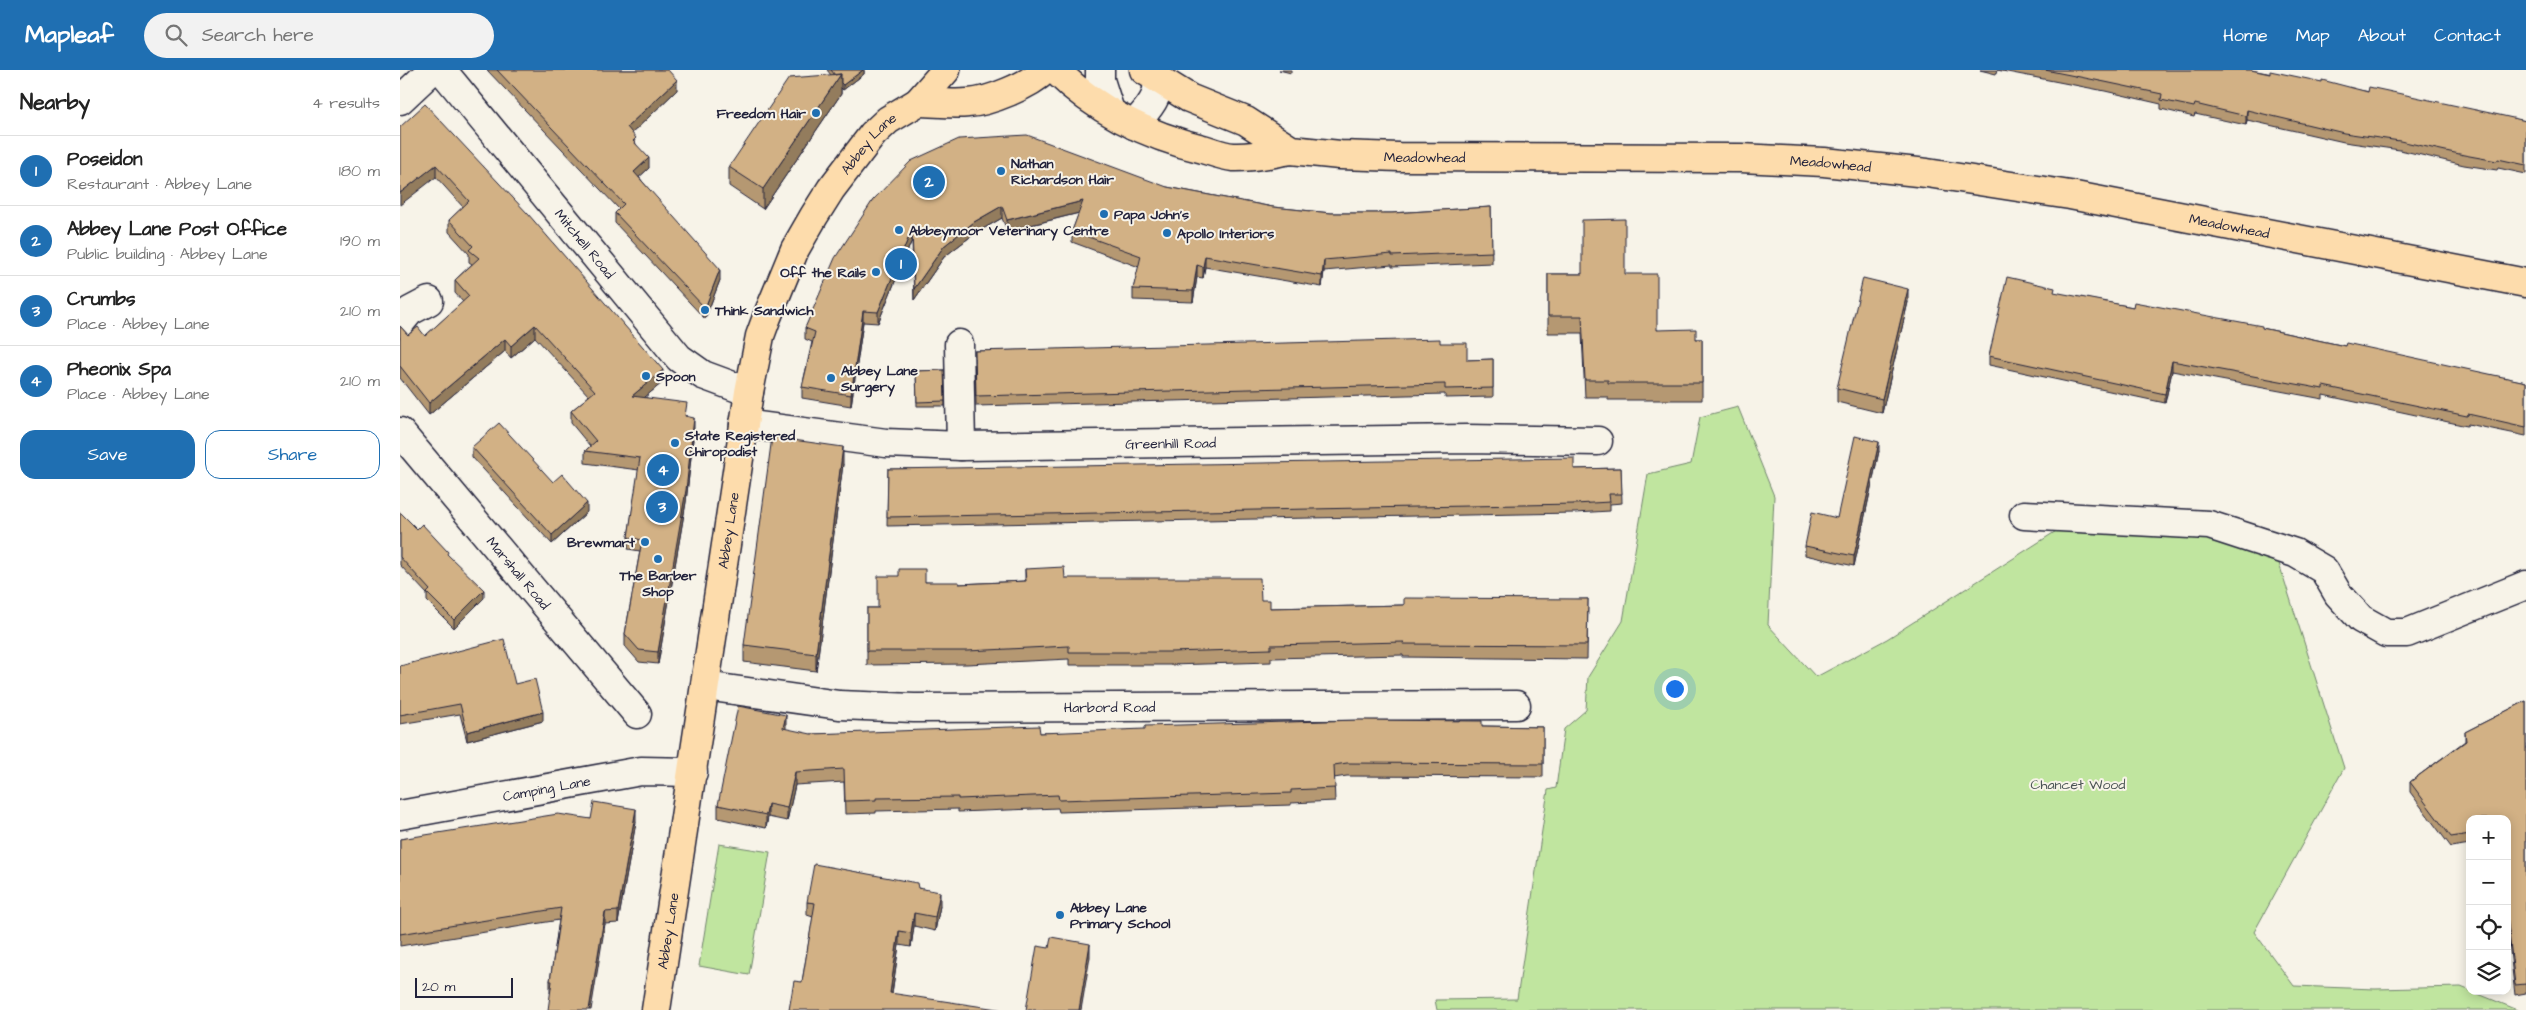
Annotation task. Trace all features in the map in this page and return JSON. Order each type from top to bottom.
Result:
[{"type":"main road","name":"Abbey Lane","points":[[656,1010],[744,424],[760,336],[794,249],[831,189],[873,134],[888,120],[918,102],[946,70]]},
{"type":"main road","points":[[918,102],[969,104],[1009,91],[1038,77],[1045,70]]},
{"type":"main road","points":[[1055,70],[1083,95],[1134,125],[1186,145],[1232,157],[1291,150]]},
{"type":"main road","name":"Meadowhead","points":[[1153,73],[1212,109],[1246,121],[1291,150],[1340,155],[1399,157],[1741,158],[1824,162],[1871,167],[1927,173],[2070,195],[2526,282]]},
{"type":"street","points":[[400,100],[432,70]]},
{"type":"street","name":"Mitchell Road","points":[[442,70],[679,358],[703,375],[749,392]]},
{"type":"street","points":[[1100,70],[1100,80],[1110,111]]},
{"type":"street","points":[[1134,125],[1155,101],[1153,73]]},
{"type":"street","points":[[400,323],[410,311],[429,301]]},
{"type":"street","points":[[958,344],[961,446]]},
{"type":"street","name":"Greenhill Road","points":[[744,424],[886,443],[961,446],[1466,439],[1598,441]]},
{"type":"street","name":"Marshall Road","points":[[406,450],[637,714]]},
{"type":"street","points":[[2024,515],[2208,525],[2295,553],[2324,570],[2338,594],[2361,620],[2386,633],[2408,633],[2526,585]]},
{"type":"street","name":"Harbord Road","points":[[705,686],[839,705],[914,708],[1516,705]]},
{"type":"street","name":"Camping Lane","points":[[400,815],[641,771],[693,772]]},
{"type":"green space","name":"Chancet Wood","points":[[1738,407],[1774,496],[1768,625],[1816,677],[1887,639],[2083,514],[2275,551],[2344,768],[2254,932],[2294,986],[2375,989],[2461,987],[2466,989],[2466,995],[2481,995],[2518,1010],[1437,1010],[1435,1000],[1517,999],[1548,790],[1556,788],[1564,729],[1586,710],[1588,677],[1623,621],[1648,474],[1691,464],[1700,417]]},
{"type":"green space","points":[[719,844],[770,852],[749,975],[699,966]]},
{"type":"building","points":[[497,70],[668,70],[677,80],[627,127],[636,138],[633,141],[649,158],[634,172],[720,269],[705,308],[615,213],[624,204]]},
{"type":"building","points":[[831,70],[863,70],[843,85],[841,83],[841,74],[835,75]]},
{"type":"building","points":[[2045,70],[2251,70],[2270,74],[2270,71],[2322,82],[2322,80],[2368,92],[2369,87],[2526,121],[2526,165],[2464,155],[2400,141],[2344,133],[2247,110],[2246,116],[2195,104],[2194,107],[2161,100],[2162,94]]},
{"type":"building","points":[[841,74],[763,189],[729,167],[789,78]]},
{"type":"building","points":[[425,104],[528,214],[663,370],[632,396],[687,403],[685,416],[694,418],[686,490],[658,652],[639,650],[625,634],[642,540],[628,537],[640,458],[585,451],[596,441],[571,411],[595,391],[535,325],[511,346],[505,339],[429,403],[400,366],[400,326],[408,335],[418,327],[425,336],[469,296],[455,280],[479,258],[469,250],[473,246],[449,220],[469,201],[436,165],[400,193],[400,127]]},
{"type":"building","points":[[1027,135],[1167,187],[1273,207],[1331,213],[1392,213],[1491,207],[1492,252],[1392,256],[1392,254],[1324,260],[1322,276],[1205,256],[1203,267],[1197,265],[1193,291],[1133,289],[1141,256],[1072,231],[1083,201],[1007,220],[1002,206],[974,222],[944,246],[914,289],[912,229],[878,312],[863,311],[851,395],[802,387],[815,332],[805,328],[835,258],[873,200],[911,161],[959,139]]},
{"type":"building","points":[[1625,219],[1625,274],[1657,274],[1657,330],[1696,329],[1696,339],[1702,339],[1702,383],[1608,383],[1608,380],[1585,380],[1582,316],[1548,316],[1548,274],[1582,274],[1582,220]]},
{"type":"building","points":[[2007,277],[2055,288],[2054,292],[2133,307],[2134,302],[2262,326],[2262,328],[2345,346],[2346,343],[2526,382],[2526,427],[2323,386],[2323,389],[2172,361],[2165,394],[1989,356]]},
{"type":"building","points":[[1863,278],[1908,289],[1882,399],[1837,388]]},
{"type":"building","points":[[1440,339],[1440,343],[1467,343],[1467,360],[1493,359],[1493,388],[1445,389],[1445,384],[976,396],[975,351]]},
{"type":"building","points":[[944,370],[945,401],[917,402],[916,371]]},
{"type":"building","points":[[499,423],[553,482],[562,474],[587,503],[552,535],[472,447]]},
{"type":"building","points":[[1855,436],[1879,442],[1854,556],[1805,546],[1812,512],[1837,518]]},
{"type":"building","points":[[772,437],[843,447],[816,654],[744,645]]},
{"type":"building","points":[[1574,458],[1574,469],[1621,468],[1622,494],[1609,494],[1610,502],[1575,504],[887,517],[888,469]]},
{"type":"building","points":[[400,512],[417,529],[422,524],[448,552],[447,554],[484,590],[454,620],[427,593],[430,590],[400,557]]},
{"type":"building","points":[[1064,567],[1065,578],[1260,578],[1261,600],[1270,600],[1270,608],[1404,605],[1404,598],[1588,599],[1587,645],[1403,644],[1404,642],[1271,645],[1271,649],[1170,652],[1069,652],[1069,646],[967,651],[867,651],[867,608],[878,608],[878,576],[899,576],[899,569],[925,569],[925,582],[959,582],[959,584],[1026,581],[1025,569]]},
{"type":"building","points":[[504,639],[515,684],[535,679],[543,712],[467,732],[460,704],[400,715],[400,666]]},
{"type":"building","points":[[2526,701],[2526,984],[2515,985],[2511,950],[2511,815],[2466,815],[2466,835],[2451,837],[2410,782],[2466,741],[2465,732]]},
{"type":"building","points":[[738,706],[786,715],[783,728],[811,734],[1039,726],[1040,733],[1145,729],[1145,726],[1360,720],[1482,721],[1482,726],[1543,727],[1543,764],[1347,763],[1334,765],[1335,788],[1291,790],[1291,793],[1059,800],[1058,795],[958,799],[958,797],[876,798],[876,800],[845,801],[844,769],[795,772],[787,808],[768,804],[766,815],[718,805]]},
{"type":"building","points":[[594,802],[636,809],[618,911],[605,912],[589,1010],[548,1010],[552,981],[550,981],[561,908],[400,934],[400,839],[558,814],[591,819]]},
{"type":"building","points":[[814,864],[917,883],[918,888],[940,892],[935,917],[914,913],[911,933],[899,931],[890,993],[1004,1010],[789,1010],[794,981],[802,982],[815,903],[807,902]]},
{"type":"building","points":[[1051,937],[1090,944],[1079,1010],[1026,1010],[1037,946],[1049,948]]},
{"type":"place","name":"Freedom Hair","points":[[816,113]]},
{"type":"place","name":"Nathan Richardson Hair","points":[[1001,171]]},
{"type":"place","name":"Abbey Lane Post Office","points":[[929,182]]},
{"type":"place","name":"Papa John's","points":[[1104,214]]},
{"type":"place","name":"Abbeymoor Veterinary Centre","points":[[899,230]]},
{"type":"place","name":"Apollo Interiors","points":[[1167,233]]},
{"type":"place","name":"Poseidon","points":[[901,264]]},
{"type":"place","name":"Off the Rails","points":[[876,272]]},
{"type":"place","name":"Think Sandwich","points":[[705,310]]},
{"type":"place","name":"Spoon","points":[[646,376]]},
{"type":"place","name":"Abbey Lane Surgery","points":[[831,378]]},
{"type":"place","name":"State Registered Chiropodist","points":[[675,443]]},
{"type":"place","name":"Pheonix Spa","points":[[663,470]]},
{"type":"place","name":"Crumbs","points":[[662,507]]},
{"type":"place","name":"Brewmart","points":[[645,542]]},
{"type":"place","name":"The Barber Shop","points":[[658,559]]},
{"type":"place","name":"Abbey Lane Primary School","points":[[1060,915]]}]
